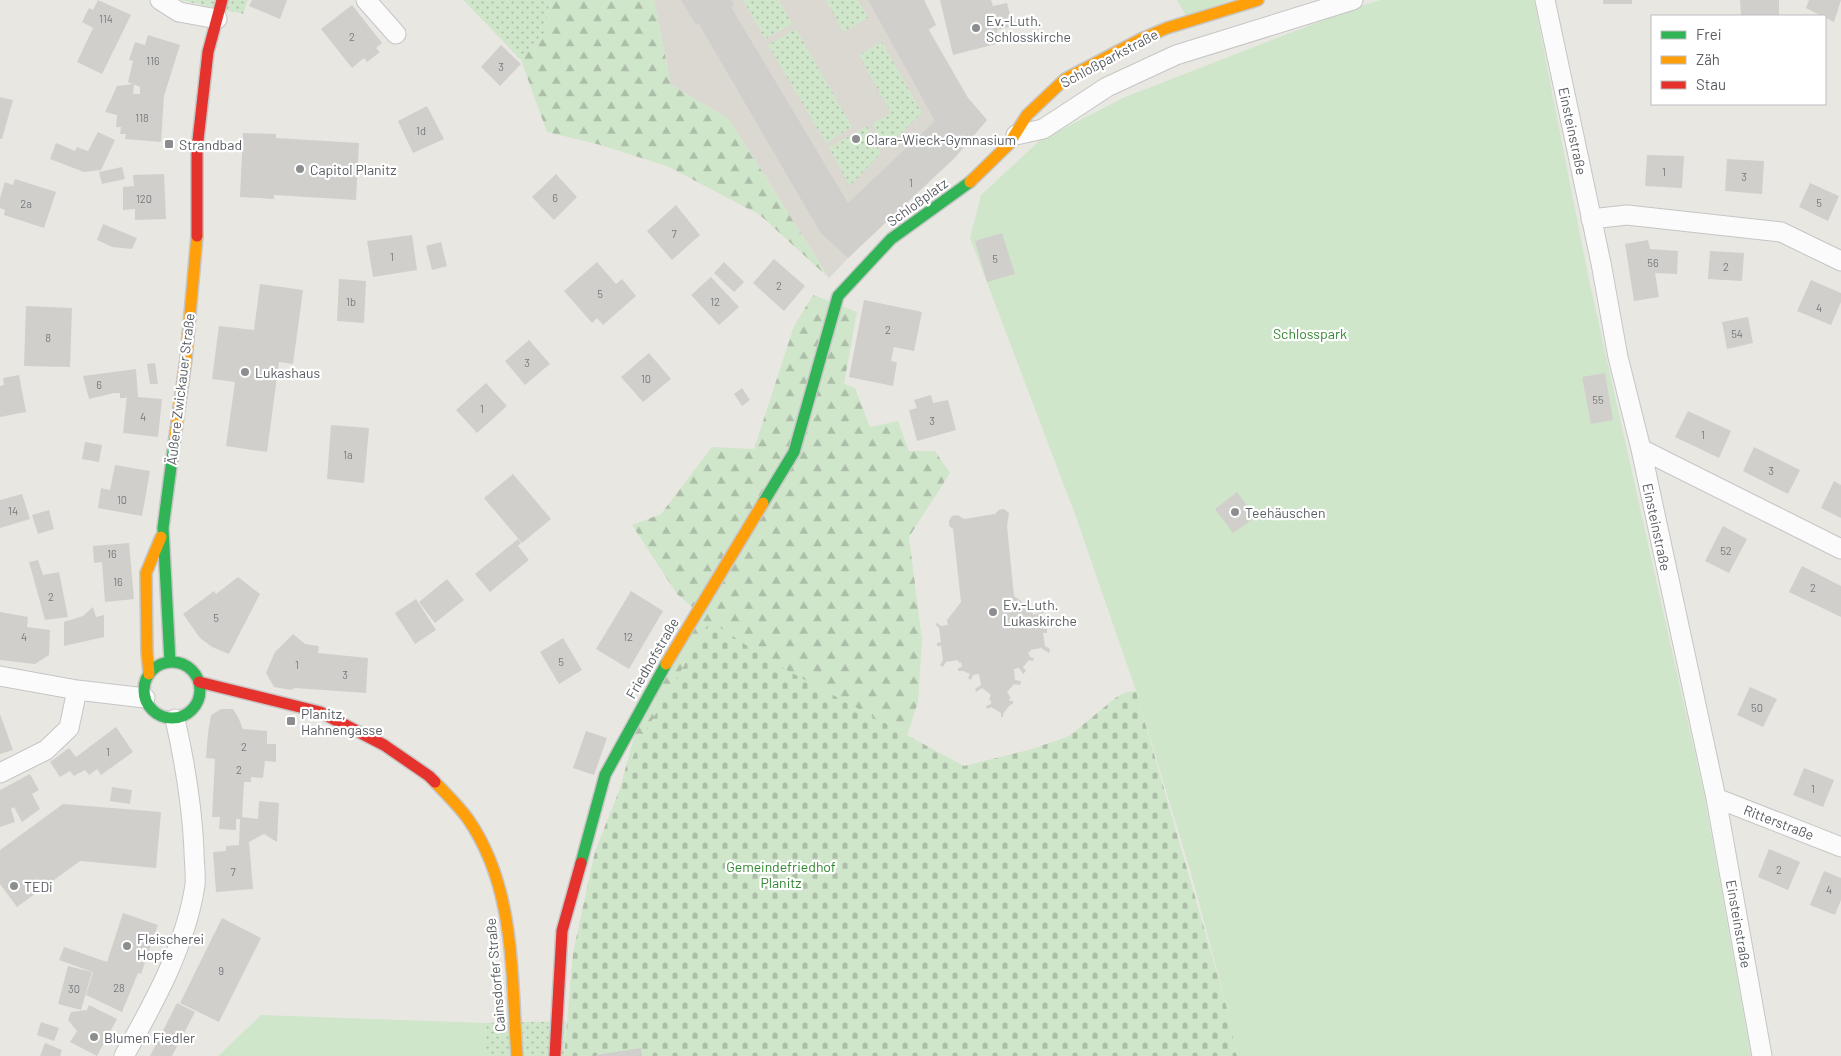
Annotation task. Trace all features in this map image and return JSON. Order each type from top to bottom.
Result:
[{"type":"main road","name":"Äußere Zwickauer Straße","points":[[170,662],[163,534],[186,359],[197,243],[197,150],[208,52],[222,0]]},
{"type":"main road","name":"Schloßparkstraße","points":[[1016,135],[1027,115],[1050,91],[1065,79],[1141,38],[1258,0]]},
{"type":"main road","name":"Schloßplatz","points":[[838,296],[891,239],[970,182],[1010,144],[1016,135]]},
{"type":"main road","name":"Friedhofstraße","points":[[554,1056],[562,931],[605,775],[698,609],[794,452],[838,296]]},
{"type":"main road","name":"Äußere Zwickauer Straße","points":[[149,674],[146,573],[163,534]]},
{"type":"main road","points":[[170,662],[188,666],[195,673],[201,690],[196,706],[184,717],[175,719],[169,719],[156,714],[145,698],[144,686],[149,674],[158,666],[170,662]]},
{"type":"main road","name":"Cainsdorfer Straße","points":[[199,682],[320,712],[376,740],[429,776],[468,819],[493,865],[507,916],[517,1056]]},
{"type":"street","points":[[160,0],[179,12],[217,18]]},
{"type":"street","points":[[366,0],[396,34]]},
{"type":"street","name":"Schloßparkstraße","points":[[1016,135],[1043,129],[1107,88],[1176,55],[1353,0]]},
{"type":"street","name":"Einsteinstraße","points":[[1545,0],[1618,357],[1640,449],[1716,798],[1762,1056]]},
{"type":"street","points":[[1591,219],[1627,215],[1782,232],[1841,261]]},
{"type":"street","points":[[1640,449],[1841,549]]},
{"type":"street","points":[[0,676],[77,690],[145,698]]},
{"type":"street","points":[[0,773],[46,750],[69,728],[77,690]]},
{"type":"street","points":[[124,1056],[160,986],[182,937],[189,914],[195,882],[192,812],[175,719]]},
{"type":"street","name":"Ritterstraße","points":[[1716,798],[1841,847]]},
{"type":"shaded area","name":"Clara-Wieck-Gymnasium","points":[[654,0],[924,0],[936,25],[929,30],[968,98],[987,120],[955,158],[829,278],[729,119],[671,85]]},
{"type":"green space","points":[[180,0],[248,0],[243,14]]},
{"type":"green space","points":[[463,0],[550,0],[545,32],[521,60]]},
{"type":"green space","points":[[550,0],[654,0],[671,85],[729,119],[829,278],[760,215],[667,166],[597,144],[547,132],[521,60],[545,32]]},
{"type":"green space","points":[[743,0],[779,0],[792,24],[765,39]]},
{"type":"green space","points":[[826,0],[858,0],[868,18],[843,32]]},
{"type":"green space","points":[[1177,0],[1231,0],[1186,16]]},
{"type":"green space","name":"Schlosspark","points":[[1381,0],[1534,0],[1588,275],[1704,794],[1751,1056],[1237,1056],[1227,1008],[1192,877],[1136,691],[1076,517],[970,238],[981,195],[1039,141],[1125,97],[1357,7]]},
{"type":"green space","points":[[796,29],[852,127],[826,143],[768,45]]},
{"type":"green space","points":[[882,42],[922,113],[886,148],[872,124],[891,113],[859,55]]},
{"type":"green space","points":[[867,126],[881,153],[850,186],[829,148]]},
{"type":"green space","points":[[813,295],[857,312],[844,384],[855,388],[870,427],[898,421],[909,451],[935,451],[950,473],[909,537],[922,640],[918,702],[907,736],[890,754],[588,905],[636,730],[701,615],[677,594],[632,525],[661,514],[712,447],[754,449],[794,326]]},
{"type":"green space","name":"Gemeindefriedhof Planitz","points":[[710,621],[770,661],[964,766],[1032,749],[1069,736],[1118,696],[1136,691],[1227,1008],[1237,1056],[564,1056],[573,953],[595,851],[638,744]]},
{"type":"green space","points":[[261,1015],[486,1023],[485,1044],[487,1056],[218,1056]]},
{"type":"green space","points":[[566,1021],[564,1056],[487,1056],[485,1044],[486,1023]]},
{"type":"building","points":[[98,0],[131,15],[102,74],[77,62],[93,28],[82,22],[89,8],[93,10]]},
{"type":"building","points":[[252,0],[287,0],[280,19],[249,6]]},
{"type":"building","points":[[681,0],[732,0],[734,5],[731,7],[848,203],[935,121],[868,0],[924,0],[936,25],[928,29],[968,98],[987,120],[955,157],[848,258],[820,232],[699,24],[696,25]]},
{"type":"building","name":"Ev.-Luth. Schlosskirche","points":[[940,0],[991,0],[993,6],[1007,3],[1013,26],[997,30],[1000,43],[953,55]]},
{"type":"building","points":[[1603,0],[1632,0],[1632,4],[1603,4]]},
{"type":"building","points":[[1740,0],[1779,0],[1779,15],[1741,15]]},
{"type":"building","points":[[1809,0],[1841,0],[1834,22],[1826,18],[1826,15],[1820,15],[1806,8]]},
{"type":"building","points":[[352,5],[382,43],[376,48],[380,52],[367,62],[364,58],[352,68],[321,29]]},
{"type":"building","points":[[148,35],[180,45],[164,96],[161,142],[125,139],[126,134],[120,134],[121,127],[116,127],[117,115],[105,112],[117,86],[133,84],[128,82],[133,61],[129,60],[135,42],[145,45]],"holes":[[[134,84],[140,87],[140,94],[133,94]]]},
{"type":"building","points":[[501,45],[521,64],[500,86],[481,67]]},
{"type":"building","points":[[0,97],[13,100],[2,139],[0,139]]},
{"type":"building","points":[[427,106],[444,139],[413,153],[398,121]]},
{"type":"building","points":[[98,132],[115,140],[101,170],[84,172],[50,159],[56,143],[75,151],[77,147],[88,151]]},
{"type":"building","name":"Capitol Planitz","points":[[243,133],[276,134],[276,138],[359,143],[356,200],[274,195],[274,199],[240,197]]},
{"type":"building","points":[[1647,155],[1684,156],[1682,188],[1645,186]]},
{"type":"building","points":[[1727,159],[1764,161],[1762,194],[1725,191]]},
{"type":"building","points":[[122,167],[125,179],[102,184],[99,172]]},
{"type":"building","points":[[164,174],[166,219],[135,220],[135,209],[123,210],[123,187],[134,186],[133,175]]},
{"type":"building","points":[[556,174],[577,197],[554,220],[532,197]]},
{"type":"building","points":[[15,179],[56,192],[44,228],[4,215],[5,210],[0,208],[0,198],[5,182],[13,185]]},
{"type":"building","points":[[1810,183],[1839,196],[1828,221],[1799,207]]},
{"type":"building","points":[[676,205],[700,235],[672,260],[647,231]]},
{"type":"building","points":[[103,224],[137,238],[132,249],[112,247],[97,240]]},
{"type":"building","points":[[1002,233],[1015,274],[987,282],[975,241]]},
{"type":"building","points":[[412,235],[417,270],[373,277],[367,241]]},
{"type":"building","points":[[1648,240],[1650,249],[1678,251],[1677,274],[1655,273],[1659,297],[1634,301],[1625,244]]},
{"type":"building","points":[[441,242],[447,266],[432,270],[426,246]]},
{"type":"building","points":[[1710,251],[1744,253],[1742,281],[1708,279]]},
{"type":"building","points":[[774,259],[805,286],[784,311],[753,283]]},
{"type":"building","points":[[597,262],[616,284],[622,279],[636,296],[603,325],[597,318],[592,323],[564,291]]},
{"type":"building","points":[[724,262],[744,282],[734,292],[714,273]]},
{"type":"building","points":[[711,277],[739,307],[719,325],[691,295]]},
{"type":"building","points":[[339,279],[366,281],[364,323],[337,321]]},
{"type":"building","points":[[1811,280],[1841,293],[1841,302],[1831,325],[1797,311]]},
{"type":"building","name":"Lukashaus","points":[[260,284],[303,290],[293,364],[279,362],[267,452],[226,446],[235,382],[212,379],[219,326],[254,330]]},
{"type":"building","points":[[864,300],[922,312],[914,351],[894,347],[891,361],[897,362],[893,386],[849,377]]},
{"type":"building","points":[[26,306],[72,308],[70,367],[24,366]]},
{"type":"building","points":[[1748,317],[1753,343],[1727,349],[1722,322]]},
{"type":"building","points":[[529,340],[550,364],[525,385],[505,361]]},
{"type":"building","points":[[649,353],[671,379],[643,402],[621,377]]},
{"type":"building","points":[[155,363],[158,384],[150,384],[147,364]]},
{"type":"building","points":[[136,369],[138,397],[162,399],[158,437],[123,433],[127,395],[126,398],[120,398],[120,393],[114,393],[89,399],[83,376]]},
{"type":"building","points":[[1605,373],[1613,420],[1591,424],[1582,377]]},
{"type":"building","points":[[19,375],[26,412],[0,417],[0,386],[4,385],[3,378]]},
{"type":"building","points":[[486,383],[507,406],[477,433],[456,410]]},
{"type":"building","points":[[742,388],[750,400],[742,406],[734,394]]},
{"type":"building","points":[[931,395],[933,403],[948,400],[956,430],[917,441],[909,410],[917,408],[914,400]]},
{"type":"building","points":[[1688,411],[1731,431],[1719,458],[1675,437]]},
{"type":"building","points":[[331,425],[369,428],[364,483],[327,479]]},
{"type":"building","points":[[85,442],[102,445],[99,462],[82,459]]},
{"type":"building","points":[[1754,447],[1800,470],[1788,494],[1743,471]]},
{"type":"building","points":[[115,465],[150,471],[142,516],[98,508],[101,488],[110,490]]},
{"type":"building","points":[[513,474],[551,519],[522,543],[484,498]]},
{"type":"building","points":[[1834,481],[1841,485],[1841,518],[1821,508]]},
{"type":"building","name":"Teehäuschen","points":[[1237,492],[1256,517],[1233,533],[1215,509]]},
{"type":"building","points":[[22,494],[30,519],[0,528],[0,500]]},
{"type":"building","name":"Ev.-Luth. Lukaskirche","points":[[1004,509],[1009,513],[1007,526],[1014,596],[1032,609],[1033,615],[1039,613],[1042,608],[1045,610],[1041,617],[1043,629],[1047,629],[1047,633],[1043,633],[1045,646],[1050,649],[1049,653],[1041,648],[1030,650],[1031,652],[1028,652],[1030,657],[1034,658],[1033,661],[1029,660],[1023,667],[1026,671],[1023,674],[1019,668],[1014,669],[1015,680],[1021,681],[1020,685],[1014,684],[1007,692],[1013,704],[1010,705],[1003,714],[1003,717],[1001,717],[1001,713],[991,707],[987,709],[986,706],[991,704],[989,700],[991,695],[982,688],[976,692],[975,689],[981,685],[979,674],[973,675],[971,680],[968,678],[970,674],[958,671],[958,668],[962,667],[961,662],[959,663],[958,660],[946,662],[943,667],[940,665],[943,660],[941,646],[937,646],[937,643],[941,642],[939,628],[935,624],[937,623],[941,626],[948,625],[947,620],[961,602],[953,529],[949,526],[952,516],[958,515],[964,519],[995,514],[999,510]]},
{"type":"building","points":[[49,510],[54,529],[38,534],[32,515]]},
{"type":"building","points":[[1723,526],[1747,539],[1729,573],[1705,561]]},
{"type":"building","points":[[518,539],[521,543],[518,546],[529,560],[490,592],[475,574]]},
{"type":"building","points":[[129,543],[134,599],[105,602],[102,562],[94,563],[93,546]]},
{"type":"building","points":[[38,560],[43,575],[59,572],[68,617],[45,620],[29,562]]},
{"type":"building","points":[[1802,566],[1841,586],[1841,617],[1789,592]]},
{"type":"building","points":[[238,577],[260,594],[229,654],[212,647],[200,638],[183,614],[214,591],[216,594]]},
{"type":"building","points":[[447,579],[464,600],[435,623],[419,602]]},
{"type":"building","points":[[631,591],[663,611],[629,669],[596,649]]},
{"type":"building","points":[[416,599],[436,630],[415,644],[395,613]]},
{"type":"building","points":[[93,607],[96,617],[104,615],[104,637],[64,646],[64,622],[83,616]]},
{"type":"building","points":[[0,612],[28,617],[27,627],[50,630],[49,655],[35,664],[0,660]]},
{"type":"building","points":[[293,634],[305,644],[319,646],[318,653],[368,658],[366,693],[295,688],[291,690],[274,687],[266,673],[275,652]]},
{"type":"building","points":[[563,638],[582,670],[559,684],[540,652]]},
{"type":"building","points":[[1750,687],[1777,699],[1763,727],[1737,715]]},
{"type":"building","points":[[221,709],[233,709],[243,729],[267,731],[267,744],[276,744],[276,762],[265,761],[263,778],[251,777],[251,782],[244,782],[242,817],[258,819],[259,801],[279,803],[277,842],[264,834],[249,842],[253,889],[216,892],[213,852],[226,851],[226,846],[239,845],[240,819],[236,819],[236,830],[219,829],[220,817],[212,817],[215,759],[206,758],[208,733],[211,715]]},
{"type":"building","points":[[0,714],[13,750],[0,754]]},
{"type":"building","points":[[116,727],[133,752],[101,775],[97,769],[89,775],[85,770],[74,776],[70,771],[60,777],[50,762],[69,748],[76,757]]},
{"type":"building","points":[[586,731],[607,738],[594,775],[573,768]]},
{"type":"building","points":[[1804,768],[1834,780],[1823,807],[1793,795]]},
{"type":"building","points":[[30,774],[39,790],[32,794],[40,809],[22,822],[14,807],[11,809],[15,822],[0,827],[0,790]]},
{"type":"building","points":[[112,787],[132,790],[130,804],[110,801]]},
{"type":"building","points":[[63,804],[161,812],[156,868],[80,861],[17,907],[0,884],[0,850]]},
{"type":"building","points":[[1769,849],[1800,862],[1788,890],[1758,877]]},
{"type":"building","points":[[1824,871],[1841,878],[1841,900],[1835,915],[1810,905]]},
{"type":"building","points":[[123,913],[158,925],[141,974],[138,973],[122,1012],[86,995],[93,972],[59,960],[64,947],[107,962]]},
{"type":"building","points":[[222,918],[261,938],[219,1022],[180,1003]]},
{"type":"building","points":[[68,966],[92,972],[81,1010],[58,1004]]},
{"type":"building","points":[[177,1003],[195,1012],[172,1056],[150,1056]]},
{"type":"building","points":[[89,1005],[117,1019],[97,1056],[70,1042],[77,1031],[68,1020],[71,1012],[87,1010]]},
{"type":"building","points":[[41,1022],[59,1028],[54,1041],[37,1035]]},
{"type":"building","points":[[45,1043],[62,1050],[60,1056],[40,1056]]},
{"type":"building","points":[[641,1048],[642,1056],[596,1056],[596,1055]]},
{"type":"traffic: fast","points":[[763,503],[794,452],[838,296],[891,239],[970,182]]},
{"type":"traffic: fast","points":[[170,662],[163,528],[174,444]]},
{"type":"traffic: fast","points":[[166,662],[178,662],[188,666],[196,674],[200,690],[196,706],[188,714],[178,718],[166,718],[156,714],[148,706],[144,696],[144,684],[148,674],[156,666],[166,662]]},
{"type":"traffic: fast","points":[[581,863],[605,775],[666,664]]},
{"type":"traffic: slow","points":[[970,182],[1009,144],[1027,115],[1065,79],[1141,39],[1167,28],[1258,0]]},
{"type":"traffic: slow","points":[[174,444],[186,359],[197,236]]},
{"type":"traffic: slow","points":[[666,664],[763,503]]},
{"type":"traffic: slow","points":[[149,674],[146,573],[161,537]]},
{"type":"traffic: slow","points":[[435,782],[468,819],[484,846],[495,874],[503,903],[512,964],[517,1056]]},
{"type":"traffic: jam","points":[[197,236],[197,149],[208,52],[222,0]]},
{"type":"traffic: jam","points":[[199,682],[320,712],[384,745],[435,782]]},
{"type":"traffic: jam","points":[[555,1056],[562,931],[581,863]]},
{"type":"place","name":"Ev.-Luth. Schlosskirche","points":[[976,28]]},
{"type":"place","name":"Clara-Wieck-Gymnasium","points":[[856,139]]},
{"type":"place","name":"Strandbad","points":[[169,144]]},
{"type":"place","name":"Capitol Planitz","points":[[300,169]]},
{"type":"place","name":"Lukashaus","points":[[245,372]]},
{"type":"place","name":"Teehäuschen","points":[[1235,512]]},
{"type":"place","name":"Ev.-Luth. Lukaskirche","points":[[993,612]]},
{"type":"place","name":"Planitz, Hahnengasse","points":[[291,721]]},
{"type":"place","name":"TEDi","points":[[14,886]]},
{"type":"place","name":"Fleischerei Hopfe","points":[[127,946]]},
{"type":"place","name":"Blumen Fiedler","points":[[94,1037]]}]
